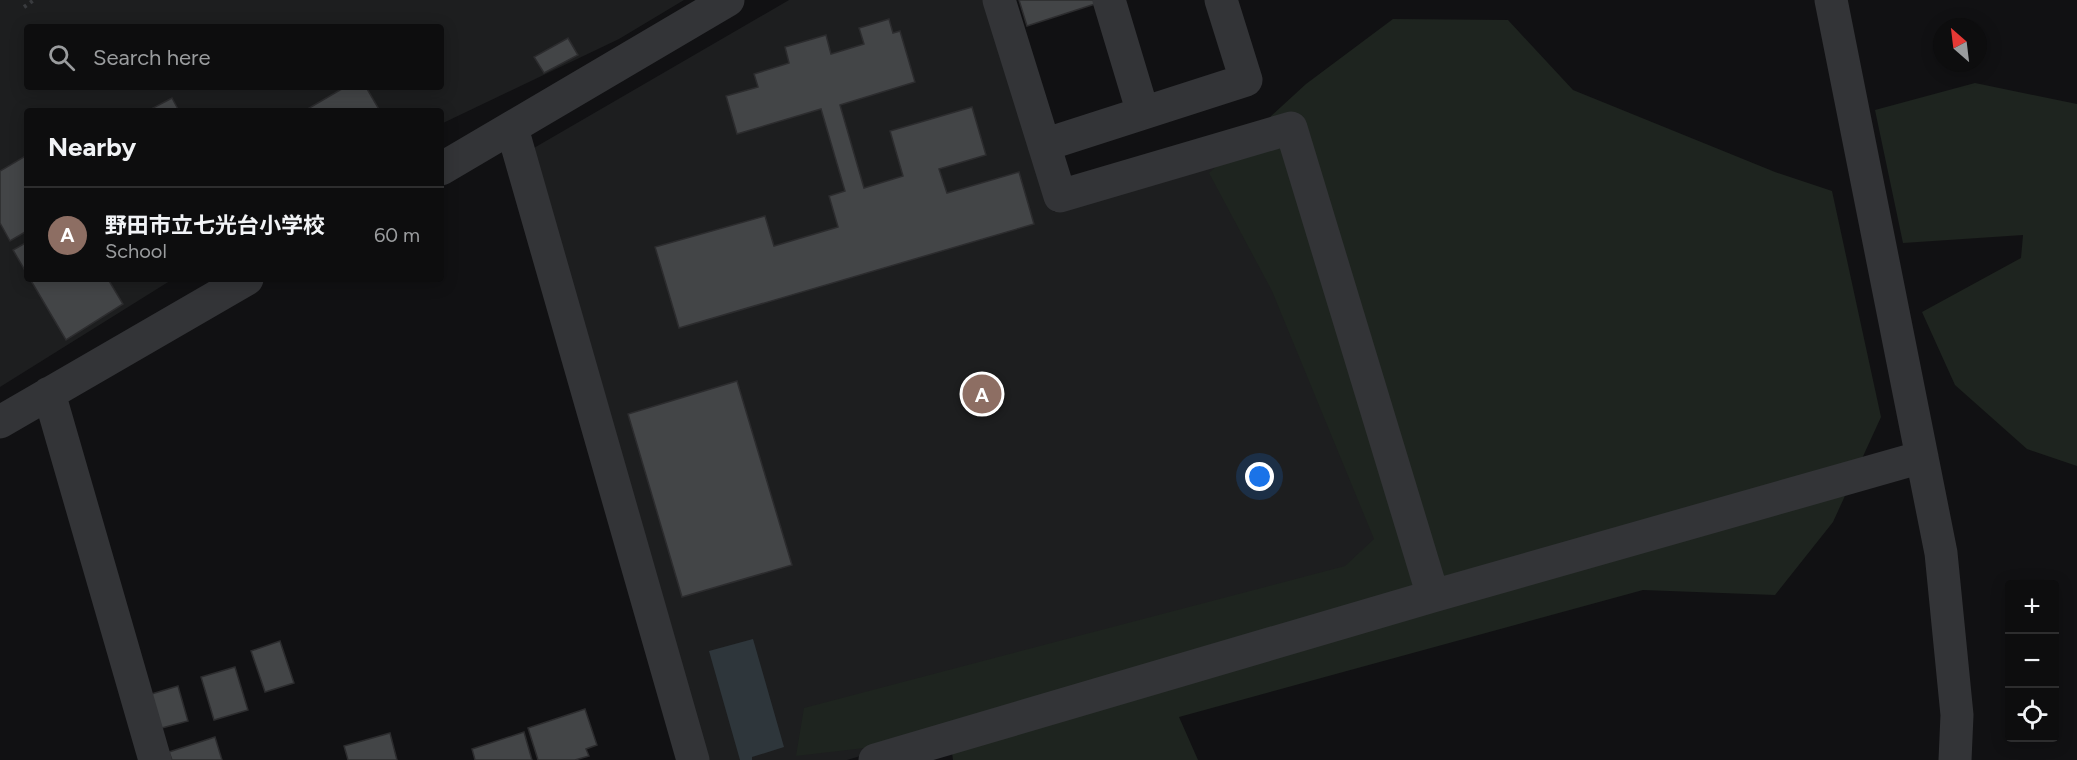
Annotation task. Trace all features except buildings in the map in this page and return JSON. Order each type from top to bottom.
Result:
[{"type":"street","points":[[444,167],[728,0]]},
{"type":"street","points":[[999,0],[1060,196],[1291,128],[1433,596]]},
{"type":"street","points":[[1110,0],[1143,113]]},
{"type":"street","points":[[1044,145],[1246,80],[1221,0]]},
{"type":"street","points":[[1831,0],[1941,552],[1957,715],[1955,760]]},
{"type":"street","points":[[512,128],[693,760]]},
{"type":"street","points":[[0,422],[242,282]]},
{"type":"street","points":[[50,393],[155,760]]},
{"type":"street","points":[[875,760],[1433,596],[1922,458]]},
{"type":"path","points":[[24,7],[34,0]]},
{"type":"shaded area","points":[[0,0],[684,0],[619,39],[444,123],[444,108],[24,108],[24,282],[168,282],[0,387]]},
{"type":"shaded area","points":[[789,0],[994,0],[1044,145],[1054,212],[1280,145],[1410,594],[847,760],[708,760],[527,152]]},
{"type":"shaded area","points":[[1393,19],[1508,20],[1573,90],[1775,172],[1832,191],[1881,417],[1833,522],[1775,595],[1643,590],[1179,717],[1198,760],[953,760],[950,738],[796,756],[804,708],[1345,566],[1374,539],[1272,291],[1209,173],[1306,84]]},
{"type":"shaded area","points":[[1975,83],[2077,104],[2077,466],[2027,449],[1955,385],[1922,312],[2021,258],[2023,235],[1903,243],[1875,110]]},
{"type":"shaded area","points":[[753,639],[784,747],[752,757],[752,760],[740,760],[709,651]]},
{"type":"place","name":"野田市立七光台小学校","points":[[982,394]]}]
